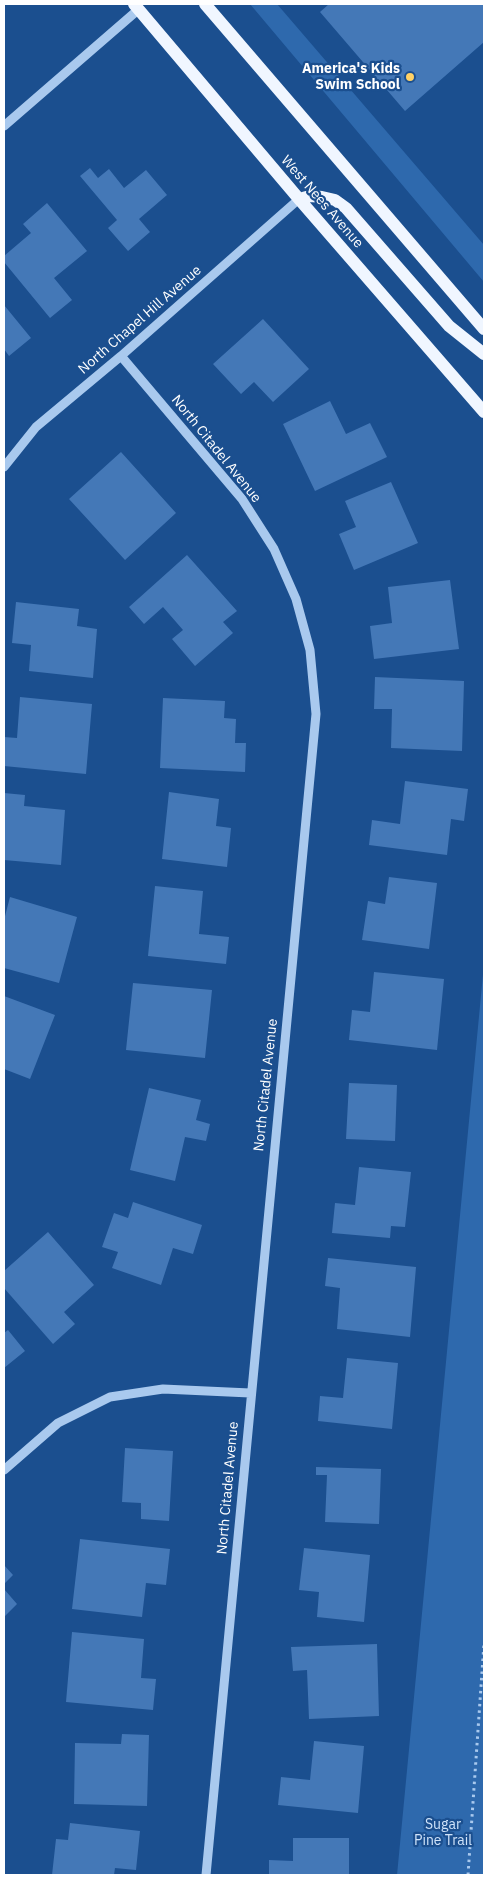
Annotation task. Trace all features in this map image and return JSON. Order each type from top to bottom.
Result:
[{"type":"main road","points":[[205,4],[484,329]]},
{"type":"main road","name":"West Nees Avenue","points":[[136,6],[299,199],[484,412]]},
{"type":"main road","points":[[299,199],[310,196],[322,197],[335,200],[346,208],[449,326],[484,354]]},
{"type":"street","points":[[4,126],[136,6]]},
{"type":"street","name":"North Chapel Hill Avenue","points":[[4,467],[36,427],[121,356],[299,199]]},
{"type":"street","name":"North Citadel Avenue","points":[[121,356],[242,499],[274,549],[296,599],[310,650],[316,714],[250,1393],[206,1875]]},
{"type":"street","points":[[4,1470],[58,1423],[110,1397],[163,1389],[250,1393]]},
{"type":"path","points":[[468,1875],[484,1644]]},
{"type":"green space","points":[[250,4],[277,4],[484,245],[484,282]]},
{"type":"green space","name":"Sugar Pine Trail","points":[[484,964],[484,1875],[397,1875]]},
{"type":"building","name":"America's Kids Swim School","points":[[329,4],[484,4],[484,42],[405,111],[320,12]]},
{"type":"building","points":[[90,168],[98,178],[109,169],[124,188],[146,170],[167,195],[139,219],[150,232],[128,251],[108,228],[117,220],[80,176]]},
{"type":"building","points":[[47,203],[87,251],[54,278],[72,300],[50,318],[4,262],[4,256],[31,233],[23,224]]},
{"type":"building","points":[[4,305],[31,338],[9,356],[4,349]]},
{"type":"building","points":[[263,319],[309,369],[273,402],[254,382],[241,394],[213,364]]},
{"type":"building","points":[[330,401],[346,434],[370,423],[387,457],[315,491],[283,424]]},
{"type":"building","points":[[121,452],[176,513],[125,560],[69,499]]},
{"type":"building","points":[[391,482],[418,543],[354,570],[339,534],[356,527],[345,501]]},
{"type":"building","points":[[187,555],[237,611],[223,622],[233,633],[195,666],[172,639],[183,630],[163,607],[144,624],[129,607]]},
{"type":"building","points":[[450,580],[459,649],[374,659],[370,626],[392,623],[388,587]]},
{"type":"building","points":[[16,602],[79,609],[77,626],[97,629],[93,678],[29,671],[31,645],[12,643]]},
{"type":"building","points":[[375,677],[464,681],[462,751],[391,748],[392,709],[374,709]]},
{"type":"building","points":[[20,697],[92,704],[86,774],[4,766],[4,737],[17,738]]},
{"type":"building","points":[[163,698],[225,701],[224,718],[236,719],[235,743],[246,743],[245,772],[160,768]]},
{"type":"building","points":[[405,781],[468,789],[464,821],[451,819],[447,855],[369,845],[372,820],[400,824]]},
{"type":"building","points":[[169,792],[219,799],[216,826],[231,828],[227,867],[162,859]]},
{"type":"building","points":[[4,793],[25,795],[24,806],[65,810],[61,865],[4,860]]},
{"type":"building","points":[[389,877],[437,883],[429,949],[362,940],[368,901],[385,904]]},
{"type":"building","points":[[155,886],[203,891],[199,934],[229,937],[226,964],[148,956]]},
{"type":"building","points":[[10,897],[77,917],[59,983],[4,968],[4,920]]},
{"type":"building","points":[[374,972],[444,979],[437,1050],[349,1040],[352,1010],[370,1012]]},
{"type":"building","points":[[133,983],[212,990],[205,1058],[126,1050]]},
{"type":"building","points":[[4,996],[55,1015],[30,1079],[4,1069]]},
{"type":"building","points":[[349,1083],[397,1085],[395,1141],[346,1139]]},
{"type":"building","points":[[149,1088],[201,1100],[196,1120],[210,1124],[206,1141],[185,1137],[175,1181],[130,1170]]},
{"type":"building","points":[[359,1167],[411,1172],[405,1227],[391,1226],[390,1238],[332,1233],[335,1203],[355,1205]]},
{"type":"building","points":[[133,1202],[202,1225],[193,1254],[173,1248],[161,1285],[112,1268],[118,1252],[102,1247],[114,1213],[128,1218]]},
{"type":"building","points":[[48,1232],[94,1285],[64,1312],[75,1324],[53,1344],[4,1288],[4,1271]]},
{"type":"building","points":[[328,1258],[416,1267],[410,1337],[337,1329],[340,1288],[325,1286]]},
{"type":"building","points":[[8,1330],[25,1351],[4,1368],[4,1333]]},
{"type":"building","points":[[347,1358],[398,1363],[392,1429],[318,1421],[320,1396],[343,1398]]},
{"type":"building","points":[[125,1448],[173,1451],[169,1521],[141,1519],[141,1503],[122,1502]]},
{"type":"building","points":[[316,1467],[381,1469],[379,1524],[325,1522],[327,1475],[316,1475]]},
{"type":"building","points":[[80,1539],[170,1549],[166,1585],[146,1583],[142,1617],[72,1609]]},
{"type":"building","points":[[304,1548],[370,1555],[364,1622],[317,1617],[319,1592],[299,1590]]},
{"type":"building","points":[[4,1565],[13,1575],[4,1584]]},
{"type":"building","points":[[4,1589],[17,1604],[4,1617]]},
{"type":"building","points":[[72,1632],[144,1639],[141,1678],[156,1679],[153,1710],[66,1702]]},
{"type":"building","points":[[377,1644],[379,1716],[309,1719],[307,1670],[293,1671],[291,1647]]},
{"type":"building","points":[[122,1734],[149,1735],[147,1806],[74,1804],[75,1743],[121,1744]]},
{"type":"building","points":[[314,1741],[364,1746],[358,1813],[278,1805],[281,1777],[310,1780]]},
{"type":"building","points":[[70,1823],[140,1831],[136,1870],[115,1868],[114,1875],[52,1875],[56,1839],[68,1840]]},
{"type":"building","points":[[293,1838],[349,1838],[349,1875],[269,1875],[269,1860],[293,1861]]},
{"type":"place","name":"America's Kids Swim School","points":[[410,77]]}]
